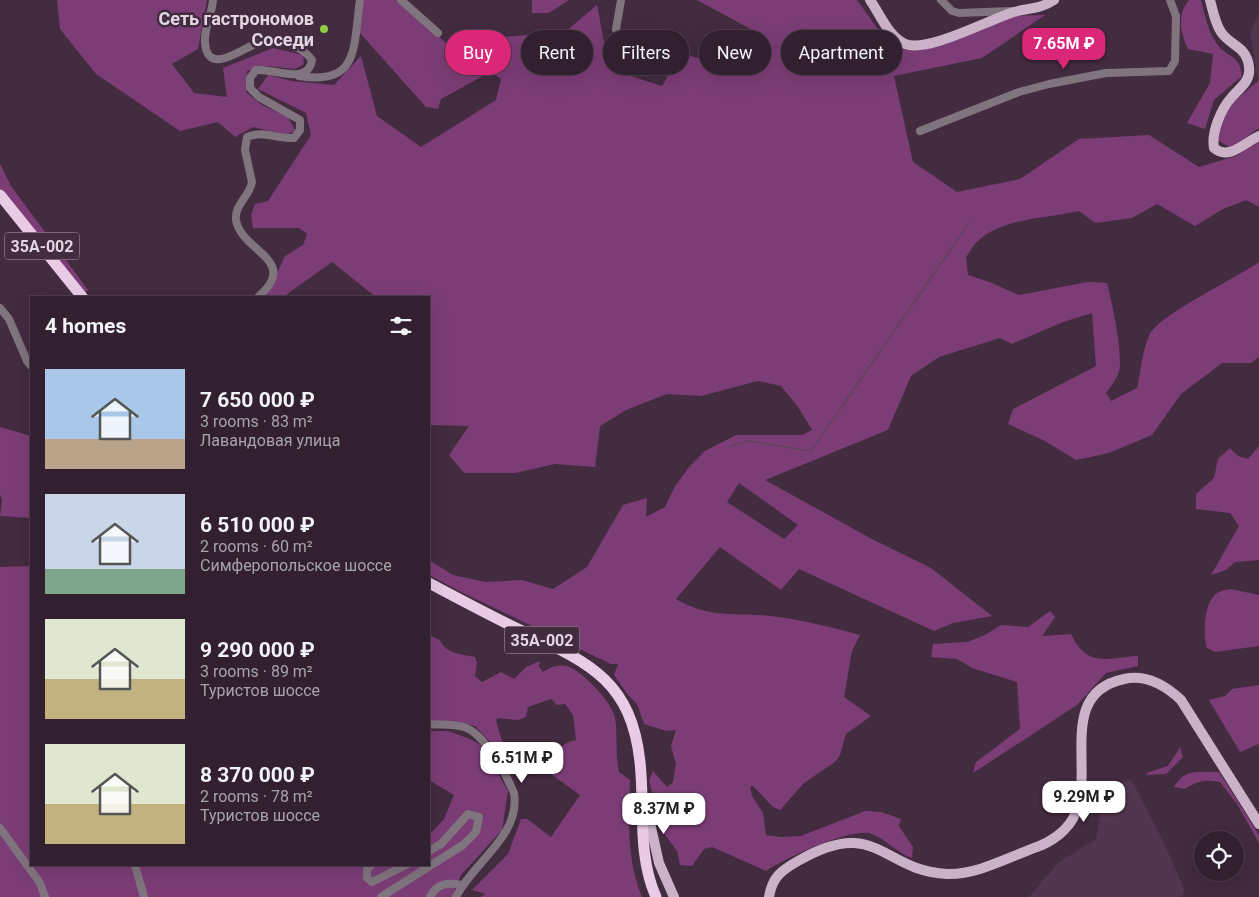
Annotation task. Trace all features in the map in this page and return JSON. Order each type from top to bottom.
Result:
[{"type":"highway","name":"35А-002","points":[[0,195],[81,296]]},
{"type":"highway","name":"35А-002","points":[[0,203],[74,296]]},
{"type":"highway","name":"35А-002","points":[[430,583],[474,608],[575,657],[599,673],[616,691],[632,724],[642,778],[645,864],[656,897]]},
{"type":"highway","name":"35А-002","points":[[430,591],[584,668],[596,676],[612,695],[624,720],[630,741],[637,844],[640,864],[650,897]]},
{"type":"main road","points":[[870,0],[890,31],[907,44],[934,43],[1015,12],[1037,8],[1054,0]]},
{"type":"main road","points":[[1210,0],[1215,20],[1222,33],[1239,46],[1245,54],[1250,67],[1246,83],[1230,98],[1223,111],[1214,135],[1214,148],[1225,153],[1232,152],[1259,136]]},
{"type":"main road","points":[[770,897],[774,880],[783,870],[836,844],[863,843],[878,848],[922,870],[951,874],[973,870],[1038,847],[1055,837],[1068,827],[1081,797],[1082,718],[1089,703],[1098,691],[1112,682],[1126,678],[1141,677],[1156,682],[1170,689],[1181,700],[1259,824]]},
{"type":"main road","points":[[642,778],[650,830],[659,863],[674,897]]},
{"type":"street","points":[[213,0],[205,42],[208,53],[215,59],[225,60],[260,42],[272,41],[291,45],[306,52],[312,60],[311,66],[305,73],[296,75]]},
{"type":"street","points":[[259,296],[265,291],[273,278],[272,263],[240,230],[236,220],[238,207],[251,187],[252,182],[245,150],[247,137],[259,132],[283,138],[294,138],[300,130],[300,120],[259,96],[250,88],[250,78],[256,70],[268,69],[296,75],[327,78],[340,74],[348,65],[360,0]]},
{"type":"street","points":[[401,0],[438,33]]},
{"type":"street","points":[[616,29],[622,0]]},
{"type":"street","points":[[940,0],[952,11],[959,13],[1015,12]]},
{"type":"street","points":[[920,131],[1019,92],[1049,84],[1106,73],[1168,71],[1175,61],[1176,16],[1170,0]]},
{"type":"street","points":[[0,308],[9,319],[30,365]]},
{"type":"street","points":[[430,724],[464,727],[474,732],[484,742],[514,793],[515,801],[510,823],[492,850],[462,885],[456,897]]},
{"type":"street","points":[[430,850],[442,844],[468,814],[479,816],[476,832],[463,845],[430,866]]},
{"type":"street","points":[[0,828],[40,883],[45,897]]},
{"type":"street","points":[[135,866],[144,897]]},
{"type":"street","points":[[370,866],[367,870],[367,878],[372,882],[404,866]]},
{"type":"street","points":[[381,897],[430,866]]},
{"type":"street","points":[[430,897],[434,889],[448,882],[462,885]]},
{"type":"shaded area","points":[[57,0],[207,0],[198,49],[172,64],[194,93],[227,97],[223,68],[273,48],[303,55],[304,64],[295,69],[267,66],[247,71],[246,92],[262,105],[288,117],[295,130],[288,135],[253,127],[235,137],[218,122],[180,131],[96,74],[60,29]]},
{"type":"shaded area","points":[[363,0],[398,0],[445,42],[445,75],[483,76],[441,99],[438,109],[426,107],[360,33]]},
{"type":"shaded area","points":[[532,0],[569,0],[549,13],[532,13]]},
{"type":"shaded area","points":[[697,0],[857,0],[879,30],[781,30],[781,75],[899,75],[894,76],[913,162],[957,192],[1020,179],[1079,139],[1149,135],[1199,167],[1236,156],[1259,142],[1259,207],[1246,200],[1223,209],[1195,226],[1157,204],[1132,218],[1095,223],[1079,211],[1026,220],[1012,223],[988,233],[976,243],[966,257],[968,275],[1019,295],[1088,282],[1107,283],[1116,324],[1120,355],[1119,372],[1106,393],[1111,401],[1137,388],[1145,348],[1149,336],[1155,328],[1181,308],[1259,262],[1259,357],[1251,363],[1222,363],[1181,394],[1152,435],[1109,453],[1076,460],[1043,440],[1008,424],[1013,409],[1096,366],[1092,313],[1063,322],[1012,344],[1000,338],[939,357],[911,376],[888,430],[765,480],[870,538],[931,568],[992,616],[953,623],[934,631],[799,569],[781,590],[720,547],[676,599],[700,610],[722,614],[792,619],[860,635],[852,651],[844,697],[871,716],[846,734],[840,755],[835,762],[804,783],[780,810],[773,807],[753,786],[750,787],[752,796],[763,813],[766,835],[781,837],[801,836],[865,811],[881,812],[901,819],[899,826],[913,847],[912,858],[872,834],[863,833],[835,839],[819,845],[787,859],[766,871],[712,847],[704,849],[692,866],[680,865],[677,851],[663,832],[649,781],[653,771],[667,787],[673,782],[676,764],[671,746],[676,730],[666,731],[644,724],[637,704],[614,675],[618,664],[611,664],[430,576],[430,561],[453,575],[486,582],[522,580],[553,589],[587,567],[623,505],[647,498],[646,517],[665,507],[674,488],[689,467],[705,451],[736,435],[802,435],[812,430],[798,407],[781,386],[758,381],[701,396],[667,394],[626,410],[600,426],[595,467],[555,464],[515,473],[464,473],[449,455],[469,426],[430,425],[430,296],[375,296],[332,262],[284,296],[266,296],[285,256],[303,245],[307,234],[299,228],[253,228],[251,215],[255,204],[268,201],[311,135],[306,113],[258,89],[268,75],[292,81],[334,85],[361,56],[377,116],[421,147],[496,100],[501,79],[495,75],[511,75],[511,36],[521,35],[521,75],[593,75],[593,30],[567,30],[597,5],[603,37],[603,75],[628,75],[662,86],[669,75],[689,75],[689,56],[699,58],[699,75],[771,75],[771,30],[752,30]],"holes":[[[739,483],[798,525],[784,539],[727,502]]]},
{"type":"shaded area","points":[[1189,0],[1201,0],[1211,34],[1221,48],[1239,64],[1242,76],[1214,100],[1205,129],[1187,123],[1210,83],[1213,54],[1188,49],[1183,37],[1181,18],[1182,12]]},
{"type":"shaded area","points":[[1259,12],[1259,85],[1250,34]]},
{"type":"shaded area","points":[[1045,15],[982,58],[902,74],[902,50],[925,49],[1010,16]]},
{"type":"shaded area","points":[[1259,80],[1259,128],[1231,148],[1217,140],[1221,122],[1229,106]]},
{"type":"shaded area","points":[[0,164],[11,186],[88,290],[85,293],[0,190]]},
{"type":"shaded area","points":[[0,427],[30,436],[30,518],[0,516],[2,501],[0,494]]},
{"type":"shaded area","points":[[1259,446],[1259,560],[1235,562],[1226,570],[1211,575],[1239,526],[1230,513],[1196,509],[1196,494],[1214,478],[1218,459],[1230,448],[1238,456],[1248,459]]},
{"type":"shaded area","points":[[30,566],[30,866],[430,866],[430,834],[444,819],[454,795],[430,781],[430,731],[448,731],[470,739],[482,746],[508,791],[502,830],[461,875],[452,897],[0,897],[0,567]]},
{"type":"shaded area","points":[[1231,589],[1259,595],[1259,646],[1215,652],[1207,648],[1206,643],[1205,622],[1208,608],[1217,593]]},
{"type":"shaded area","points":[[1050,611],[1055,617],[1042,636],[1071,634],[1077,645],[1091,656],[1107,659],[1138,656],[1138,666],[1106,673],[1077,705],[973,773],[976,762],[1020,729],[1017,682],[972,668],[957,659],[931,657],[933,644],[967,642],[985,635],[1001,625],[1028,627]]},
{"type":"shaded area","points":[[430,635],[440,640],[450,651],[475,657],[477,663],[475,676],[482,682],[501,672],[514,679],[526,667],[540,661],[539,667],[543,672],[557,666],[565,666],[572,668],[591,683],[604,697],[613,712],[619,772],[630,780],[629,825],[631,854],[633,868],[642,897],[480,897],[486,894],[472,890],[508,854],[521,819],[527,819],[551,837],[580,795],[548,772],[543,766],[562,747],[570,741],[576,740],[573,715],[565,704],[557,705],[551,699],[528,707],[526,717],[518,720],[498,718],[496,720],[504,748],[501,754],[475,726],[457,722],[430,721]]},
{"type":"shaded area","points":[[1259,685],[1259,744],[1240,752],[1209,700],[1225,696],[1232,689]]},
{"type":"shaded area","points":[[1180,747],[1183,757],[1166,774],[1147,775],[1147,773],[1168,766]]},
{"type":"shaded area","points":[[1193,772],[1219,772],[1259,835],[1259,843],[1237,804],[1220,782],[1201,781],[1185,789],[1174,787],[1183,776]]},
{"type":"shaded area","points":[[1131,779],[1163,841],[1184,889],[1182,897],[1029,897],[1058,863],[1096,839],[1104,790]]},
{"type":"waterway","points":[[731,446],[748,441],[811,451],[969,223]]},
{"type":"place","name":"Сеть гастрономов Соседи","points":[[324,29]]}]
